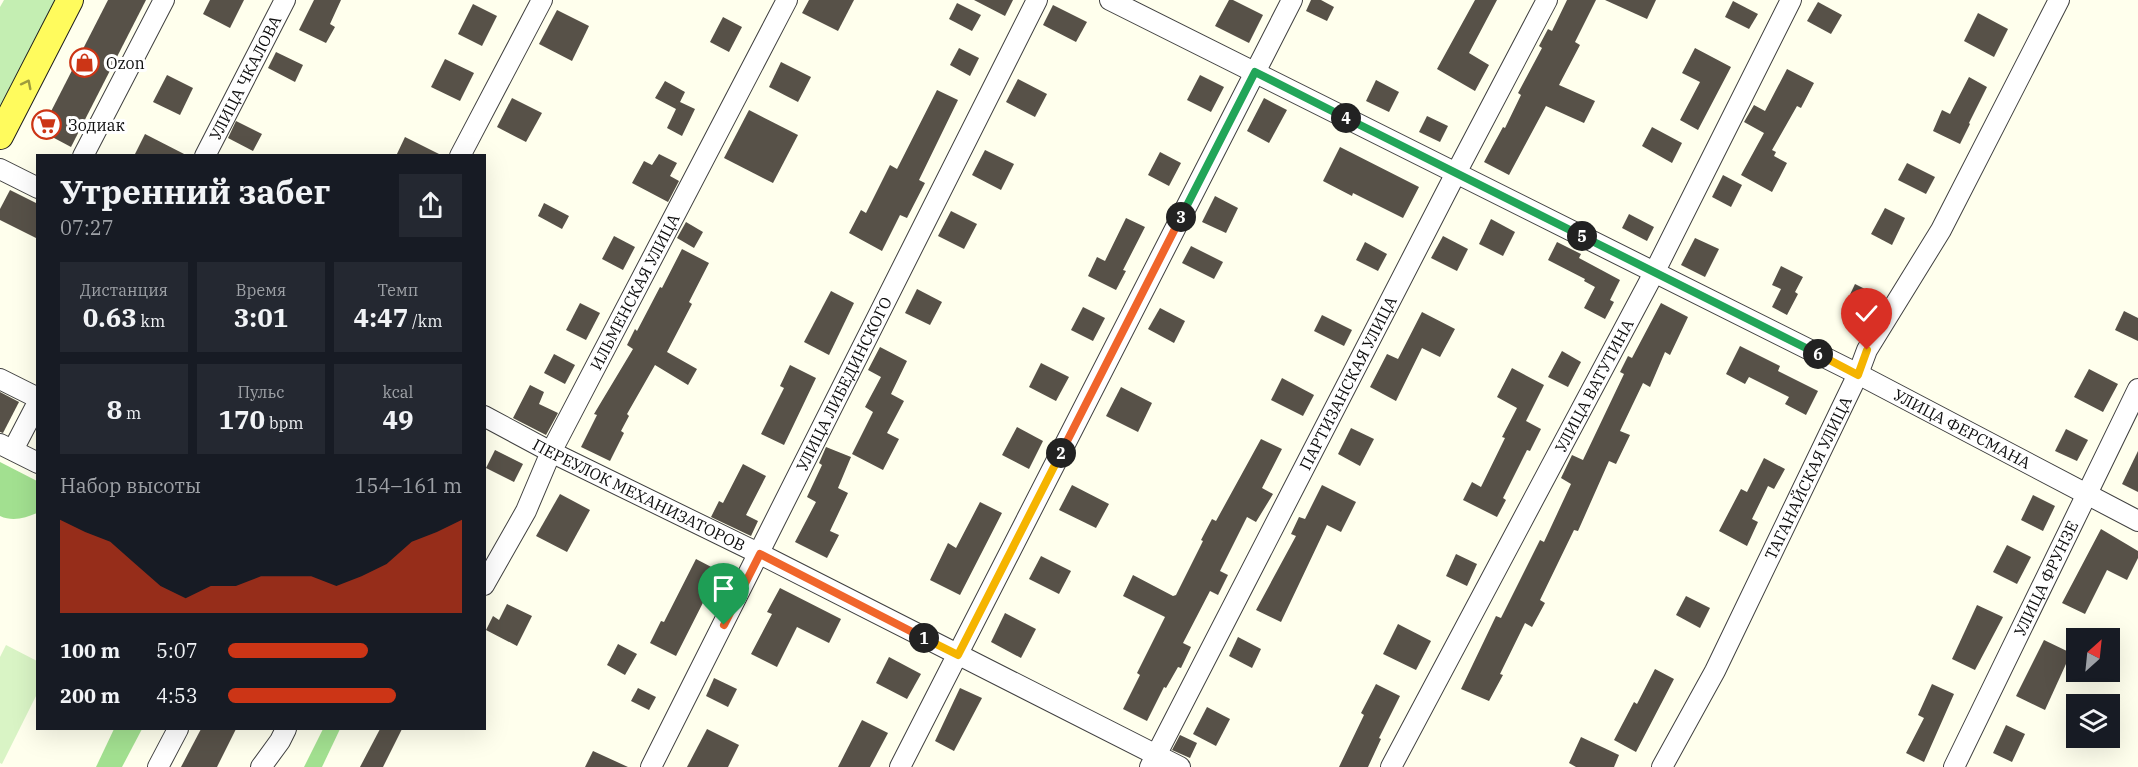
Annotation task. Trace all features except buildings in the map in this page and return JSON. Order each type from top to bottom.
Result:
[{"type":"main road","points":[[0,136],[69,0]]},
{"type":"street","points":[[84,154],[164,0]]},
{"type":"street","name":"УЛИЦА ЧКАЛОВА","points":[[206,154],[285,0]]},
{"type":"street","points":[[461,154],[542,0]]},
{"type":"street","name":"ИЛЬМЕНСКАЯ УЛИЦА","points":[[486,581],[526,510],[551,452],[787,0]]},
{"type":"street","name":"УЛИЦА ЛИБЕДИНСКОГО","points":[[651,767],[1037,0]]},
{"type":"street","name":"УЛИЦА ФЕРСМАНА","points":[[1110,0],[1655,272],[2138,521]]},
{"type":"street","points":[[900,767],[1292,0]]},
{"type":"street","name":"ПАРТИЗАНСКАЯ УЛИЦА","points":[[1154,761],[1547,0]]},
{"type":"street","name":"УЛИЦА ВАТУТИНА","points":[[1391,767],[1655,272],[1791,0]]},
{"type":"street","name":"ТАГАНАЙСКАЯ УЛИЦА","points":[[1662,767],[1720,660],[1858,375],[1867,350],[1941,230],[2059,0]]},
{"type":"street","points":[[0,169],[36,187]]},
{"type":"street","points":[[0,379],[36,399]]},
{"type":"street","name":"УЛИЦА ФРУНЗЕ","points":[[1954,767],[2138,390]]},
{"type":"street","points":[[36,403],[6,447],[36,462]]},
{"type":"street","name":"ПЕРЕУЛОК МЕХАНИЗАТОРОВ","points":[[486,417],[551,452],[760,554],[958,655],[1154,761],[1180,767]]},
{"type":"street","points":[[158,767],[177,730]]},
{"type":"street","points":[[261,767],[286,730]]},
{"type":"green space","points":[[4,0],[55,0],[0,108],[0,7]]},
{"type":"green space","points":[[0,462],[36,480],[36,513],[14,519],[0,516]]},
{"type":"green space","points":[[6,645],[36,660],[36,696],[2,764],[0,763],[0,657]]},
{"type":"green space","points":[[114,730],[141,730],[122,767],[96,767]]},
{"type":"green space","points":[[322,730],[340,730],[322,767],[304,767]]},
{"type":"place","name":"Ozon","points":[[85,63]]},
{"type":"place","name":"Зодиак","points":[[47,125]]},
{"type":"route","points":[[724,625],[760,554],[958,655],[1255,72],[1858,375],[1867,350]]}]
